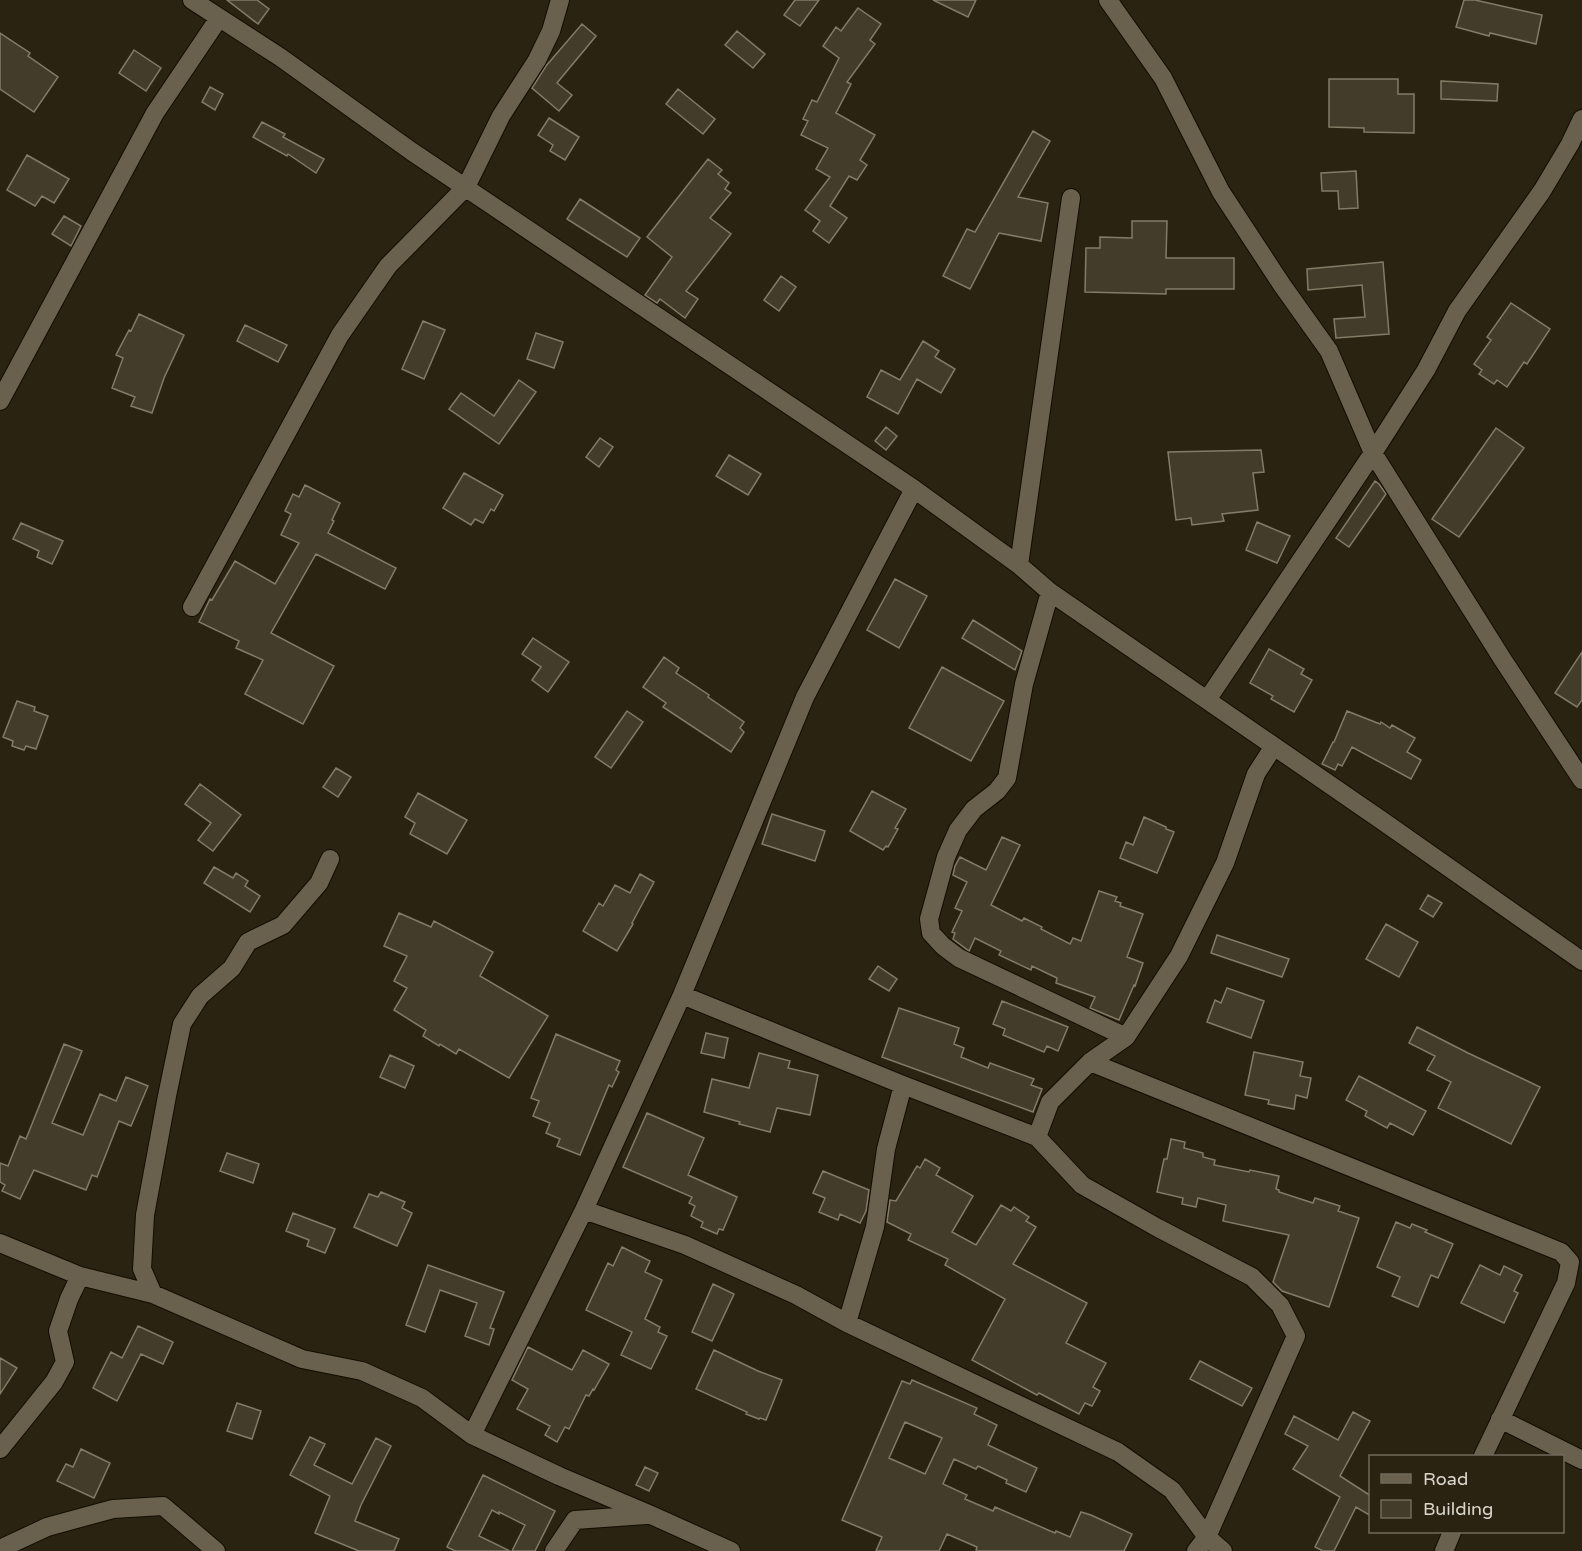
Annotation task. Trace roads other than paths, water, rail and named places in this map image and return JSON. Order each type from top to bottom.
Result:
[{"type":"street","points":[[192,0],[215,10],[411,151],[914,489],[1019,565],[1050,592],[1582,960]]},
{"type":"street","points":[[551,31],[555,0]]},
{"type":"street","points":[[192,607],[340,335],[388,266],[466,187],[501,116],[537,60],[551,31],[560,0]]},
{"type":"street","points":[[1108,0],[1164,78],[1221,192],[1329,351],[1373,453],[1503,660],[1581,777]]},
{"type":"street","points":[[0,401],[154,114],[215,10]]},
{"type":"street","points":[[1207,700],[1373,453],[1426,370],[1458,311],[1542,191],[1582,119]]},
{"type":"street","points":[[1019,565],[1071,198]]},
{"type":"street","points":[[472,1436],[584,1210],[682,995],[804,697],[914,489]]},
{"type":"street","points":[[1050,592],[1024,684],[1007,778],[997,790],[974,809],[958,830],[945,857],[929,919],[931,933],[942,946],[959,958],[1126,1037]]},
{"type":"street","points":[[1037,1137],[1050,1102],[1090,1062],[1126,1037],[1179,956],[1225,863],[1256,774],[1274,746]]},
{"type":"street","points":[[153,1294],[142,1269],[145,1215],[183,1024],[200,996],[232,968],[248,942],[283,925],[319,883],[330,859]]},
{"type":"street","points":[[682,995],[1037,1137],[1082,1185],[1252,1277],[1280,1305],[1296,1336],[1201,1544]]},
{"type":"street","points":[[1090,1062],[1561,1252],[1576,1264],[1483,1455]]},
{"type":"street","points":[[847,1323],[875,1227],[886,1149],[903,1085]]},
{"type":"street","points":[[584,1210],[685,1245],[796,1295],[847,1323],[1118,1452],[1172,1490],[1201,1544],[1223,1551]]},
{"type":"street","points":[[0,1243],[80,1276],[153,1294],[302,1359],[362,1371],[422,1398],[472,1436],[731,1551]]},
{"type":"street","points":[[0,1449],[54,1382],[65,1362],[58,1331],[80,1276]]},
{"type":"street","points":[[1500,1419],[1582,1460]]},
{"type":"street","points":[[0,1549],[47,1527],[113,1509],[163,1506],[216,1551]]},
{"type":"street","points":[[554,1551],[575,1520],[651,1515]]},
{"type":"street","points":[[1444,1551],[1452,1533]]}]
